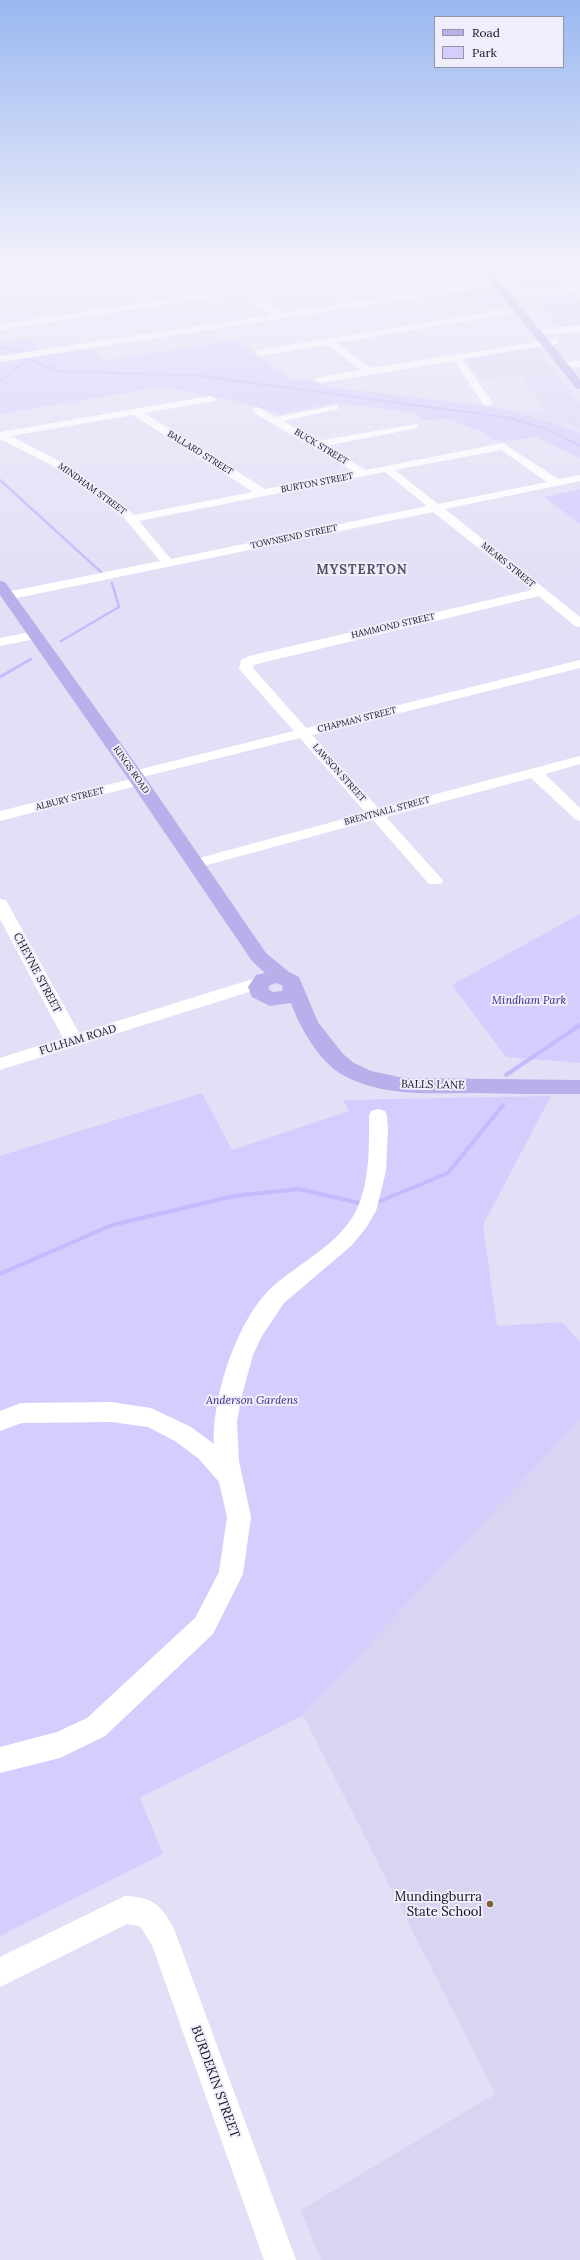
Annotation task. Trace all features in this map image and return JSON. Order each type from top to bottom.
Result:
[{"type":"main road","points":[[567,369],[580,386]]},
{"type":"main road","name":"KINGS ROAD","points":[[4,590],[137,778],[194,864],[259,957],[288,981]]},
{"type":"main road","name":"KINGS ROAD","points":[[259,957],[264,989]]},
{"type":"main road","points":[[264,989],[288,997],[291,994],[288,981]]},
{"type":"main road","name":"BALLS LANE","points":[[288,981],[308,1024]]},
{"type":"main road","name":"BALLS LANE","points":[[264,989],[308,1024],[336,1059],[347,1068],[377,1081],[404,1085],[580,1087]]},
{"type":"street","points":[[367,369],[370,372]]},
{"type":"street","points":[[320,380],[385,369]]},
{"type":"street","points":[[465,369],[488,403]]},
{"type":"street","points":[[0,436],[211,399]]},
{"type":"street","points":[[274,420],[334,407]]},
{"type":"street","name":"BUCK STREET","points":[[257,410],[364,473]]},
{"type":"street","name":"BALLARD STREET","points":[[135,412],[264,494]]},
{"type":"street","points":[[316,444],[413,426]]},
{"type":"street","name":"MINDHAM STREET","points":[[0,436],[59,464],[125,512],[168,563]]},
{"type":"street","name":"BURTON STREET","points":[[131,519],[503,446],[556,483]]},
{"type":"street","name":"MEARS STREET","points":[[387,469],[437,507],[580,623]]},
{"type":"street","name":"TOWNSEND STREET","points":[[4,590],[168,563],[580,478]]},
{"type":"street","name":"HAMMOND STREET","points":[[246,663],[254,659],[541,592]]},
{"type":"street","points":[[0,642],[35,635]]},
{"type":"street","name":"LAWSON STREET","points":[[246,663],[246,669],[435,881]]},
{"type":"street","name":"CHAPMAN STREET","points":[[137,778],[304,733],[580,664]]},
{"type":"street","name":"BRENTNALL STREET","points":[[194,864],[580,760]]},
{"type":"street","points":[[534,772],[580,816]]},
{"type":"street","name":"ALBURY STREET","points":[[0,816],[137,778]]},
{"type":"street","name":"CHEYNE STREET","points":[[0,904],[74,1042]]},
{"type":"street","name":"FULHAM ROAD","points":[[0,1064],[157,1016],[264,989]]},
{"type":"street","points":[[0,1760],[60,1745],[96,1727],[204,1626],[231,1574],[239,1517],[225,1446],[226,1412],[248,1342],[278,1295],[342,1241],[359,1224],[368,1205],[376,1168],[378,1116]]},
{"type":"street","points":[[0,1421],[21,1413],[111,1412],[151,1418],[183,1434],[207,1452],[230,1477]]},
{"type":"street","name":"BURDEKIN STREET","points":[[0,1972],[107,1917],[125,1910],[142,1910],[155,1920],[164,1939],[280,2260]]},
{"type":"shaded area","points":[[473,369],[554,369],[580,403],[580,430],[573,426],[520,413],[545,411],[521,376],[480,379]]},
{"type":"shaded area","name":"Mundingburra State School","points":[[580,1420],[580,2260],[321,2260],[301,2210],[495,2094],[303,1715]]},
{"type":"green space","points":[[0,369],[278,369],[292,380],[309,380],[331,387],[500,408],[552,422],[580,433],[580,458],[535,437],[507,441],[494,440],[481,431],[446,419],[420,420],[417,413],[336,403],[281,414],[232,400],[161,387],[0,414]]},
{"type":"green space","points":[[580,489],[580,524],[544,497]]},
{"type":"green space","name":"Mindham Park","points":[[580,914],[580,1063],[506,1057],[452,985]]},
{"type":"green space","name":"Anderson Gardens","points":[[202,1093],[232,1150],[349,1111],[343,1100],[551,1096],[483,1225],[497,1326],[562,1322],[580,1342],[580,1420],[303,1715],[140,1798],[163,1854],[0,1936],[0,1156]]},
{"type":"waterway","points":[[0,381],[15,369]]},
{"type":"waterway","points":[[55,369],[59,371],[201,376],[510,418],[546,429],[566,439]]},
{"type":"waterway","points":[[566,439],[580,445]]},
{"type":"waterway","points":[[0,480],[101,572]]},
{"type":"waterway","points":[[61,641],[119,607],[112,583]]},
{"type":"waterway","points":[[0,677],[31,659]]},
{"type":"waterway","points":[[506,1075],[580,1025]]},
{"type":"waterway","points":[[378,1202],[448,1173],[503,1105]]},
{"type":"waterway","points":[[0,1274],[112,1225],[234,1196],[299,1189],[364,1204]]},
{"type":"place","name":"Mundingburra State School","points":[[490,1904]]},
{"type":"district","name":"MYSTERTON","points":[[362,570]]}]
